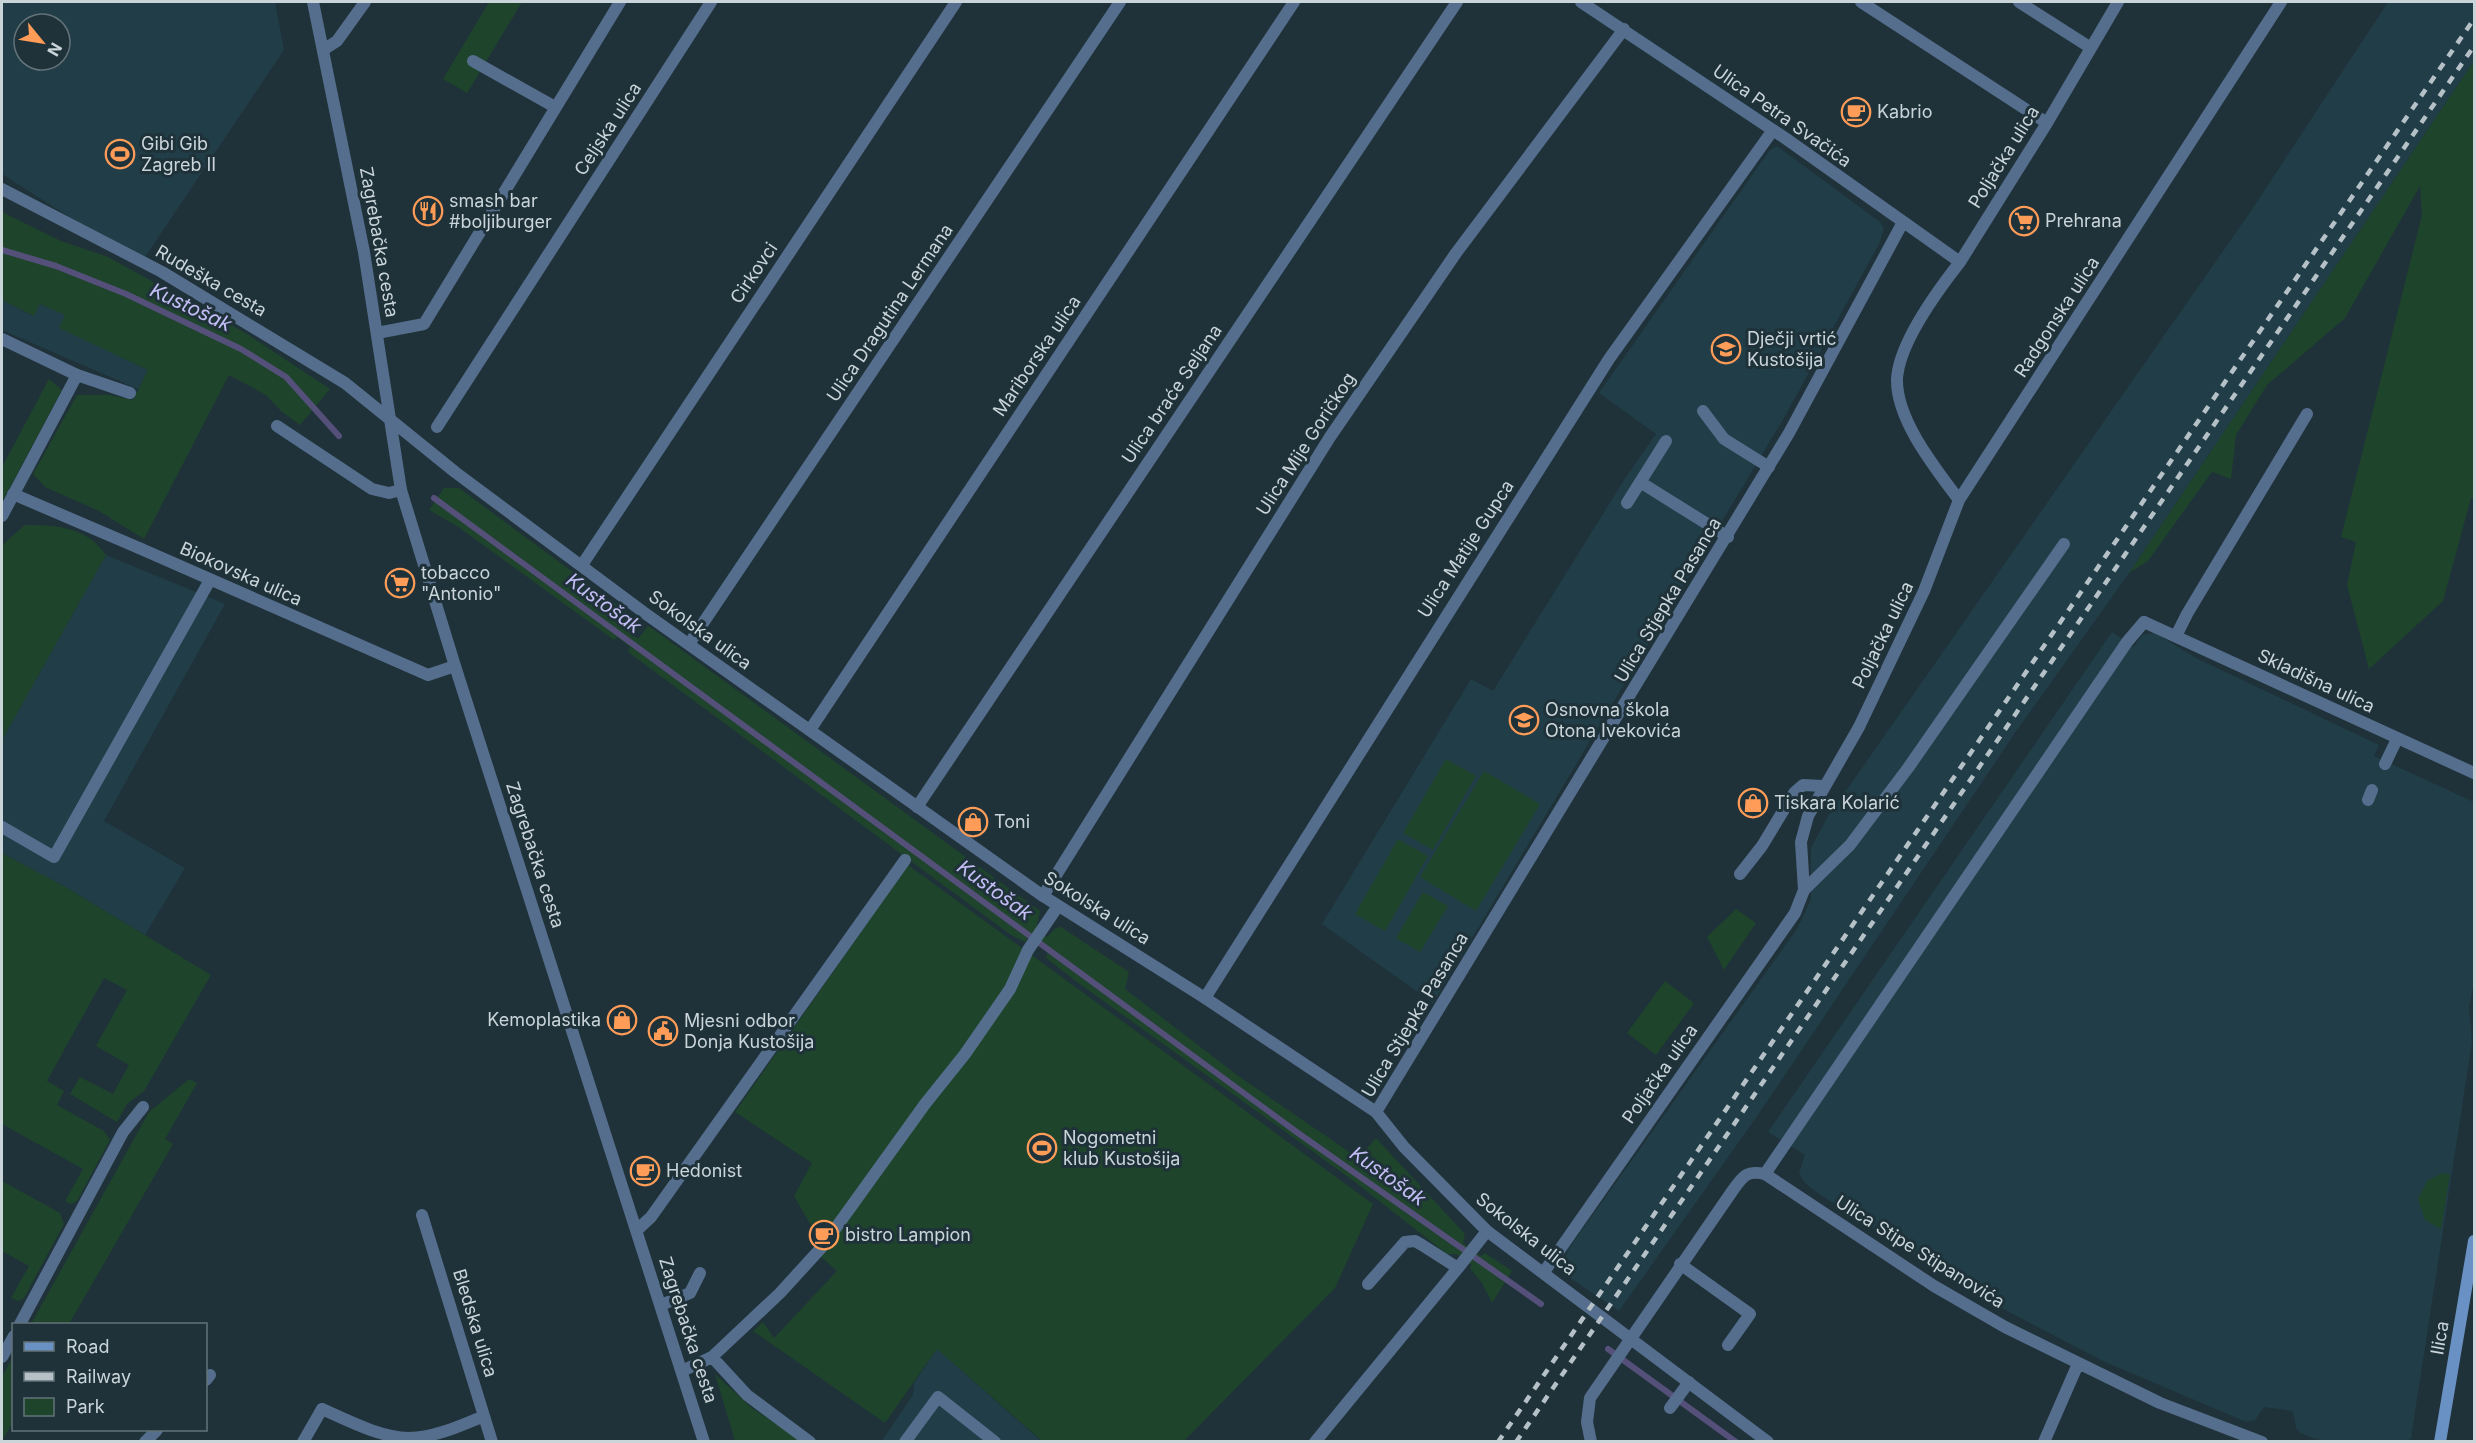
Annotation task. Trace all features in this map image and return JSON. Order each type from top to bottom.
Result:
[{"type":"main road","name":"Ilica","points":[[2440,1442],[2475,1241]]},
{"type":"street","name":"Zagrebačka cesta","points":[[313,2],[364,252],[401,490],[454,666],[704,1442]]},
{"type":"street","points":[[323,50],[337,41],[365,2]]},
{"type":"street","points":[[377,333],[424,324],[620,2]]},
{"type":"street","name":"Celjska ulica","points":[[437,426],[711,2]]},
{"type":"street","name":"Cirkovci","points":[[582,565],[957,2]]},
{"type":"street","name":"Ulica Dragutina Lermana","points":[[688,644],[1120,2]]},
{"type":"street","name":"Mariborska ulica","points":[[810,730],[1294,2]]},
{"type":"street","name":"Ulica braće Seljana","points":[[917,807],[1457,2]]},
{"type":"street","name":"Ulica Petra Svačića","points":[[1581,2],[1773,130],[1960,262]]},
{"type":"street","points":[[1861,2],[2047,123]]},
{"type":"street","points":[[2019,2],[2091,48]]},
{"type":"street","name":"Poljačka ulica","points":[[1544,1272],[1795,913],[1804,890],[1801,842],[1808,816],[1823,786],[1859,727],[1919,601],[1959,500],[1913,433],[1899,395],[1897,380],[1905,348],[1944,281],[1960,262],[2047,123],[2118,2]]},
{"type":"street","name":"Radgonska ulica","points":[[1959,500],[2281,2]]},
{"type":"street","name":"Ulica Mije Goričkog","points":[[1043,896],[1330,437],[1456,252],[1624,29]]},
{"type":"street","points":[[473,61],[555,107]]},
{"type":"street","name":"Ulica Matije Gupca","points":[[1205,998],[1609,359],[1773,130]]},
{"type":"street","name":"Rudeška cesta","points":[[2,189],[162,272],[278,340],[345,383],[391,422]]},
{"type":"street","name":"Ulica Stjepka Pasanca","points":[[1376,1112],[1728,537],[1769,467],[1903,222]]},
{"type":"street","points":[[2,339],[77,375],[130,393]]},
{"type":"street","points":[[2,516],[77,375]]},
{"type":"street","points":[[1703,411],[1724,438],[1769,467]]},
{"type":"street","points":[[2176,636],[2307,414]]},
{"type":"street","name":"Sokolska ulica","points":[[391,422],[688,644],[1043,896],[1205,998],[1376,1112],[1404,1147],[1486,1231],[1544,1272],[1627,1343],[1768,1442]]},
{"type":"street","points":[[278,426],[372,489],[389,493],[401,490]]},
{"type":"street","points":[[1627,503],[1666,441]]},
{"type":"street","points":[[1640,482],[1728,537]]},
{"type":"street","name":"Biokovska ulica","points":[[13,495],[428,675],[454,666]]},
{"type":"street","points":[[1804,890],[1850,844],[1908,768],[2064,543]]},
{"type":"street","points":[[2,827],[54,856],[210,580]]},
{"type":"street","name":"Skladišna ulica","points":[[1765,1174],[2127,642],[2144,622],[2475,773]]},
{"type":"street","points":[[2385,764],[2397,739]]},
{"type":"street","points":[[1740,873],[1762,846],[1794,793],[1803,785],[1823,786]]},
{"type":"street","points":[[637,1230],[651,1217],[905,860]]},
{"type":"street","points":[[682,1371],[712,1357],[780,1293],[822,1247],[925,1104],[965,1054],[1010,989],[1030,946],[1058,906]]},
{"type":"street","points":[[21,1323],[123,1132],[143,1107]]},
{"type":"street","points":[[1591,1442],[1587,1422],[1588,1402],[1680,1264],[1744,1175],[1752,1171],[1765,1174]]},
{"type":"street","name":"Ulica Stipe Stipanovića","points":[[1765,1174],[1934,1286],[2005,1327],[2160,1402],[2241,1438],[2262,1442]]},
{"type":"street","name":"Bledska ulica","points":[[422,1215],[492,1442]]},
{"type":"street","points":[[1315,1442],[1460,1266],[1486,1231]]},
{"type":"street","points":[[1368,1284],[1405,1242],[1415,1241],[1460,1266]]},
{"type":"street","points":[[1680,1264],[1750,1314],[1728,1345]]},
{"type":"street","points":[[661,1305],[690,1293],[700,1273]]},
{"type":"street","points":[[2,1357],[12,1340]]},
{"type":"street","points":[[712,1357],[747,1395],[810,1442]]},
{"type":"street","points":[[2044,1442],[2078,1364]]},
{"type":"street","points":[[1671,1406],[1686,1386]]},
{"type":"street","points":[[905,1442],[939,1397],[991,1440]]},
{"type":"street","points":[[303,1442],[322,1409],[374,1431],[409,1438],[432,1434],[484,1416]]},
{"type":"street","points":[[145,1442],[156,1431]]},
{"type":"shaded area","points":[[2,2],[275,2],[284,50],[141,263],[2,174]]},
{"type":"shaded area","points":[[2388,2],[2474,2],[2474,61],[2129,573],[2015,733],[1760,1112],[1619,1311],[1560,1271],[1569,1248],[1797,929],[1811,899],[1811,848],[1827,818],[2251,211]]},
{"type":"shaded area","name":"Osnovna škola Otona Ivekovića","points":[[1777,146],[1880,222],[1884,228],[1879,244],[1785,416],[1433,1003],[1322,924],[1471,679],[1493,691],[1624,480],[1656,434],[1599,393],[1769,151]]},
{"type":"shaded area","points":[[2,300],[33,316],[40,304],[65,315],[60,328],[148,370],[138,389],[2,330]]},
{"type":"shaded area","points":[[106,555],[225,604],[104,821],[185,868],[145,935],[67,888],[2,853],[2,740]]},
{"type":"shaded area","points":[[2112,632],[2134,647],[2142,635],[2153,633],[2160,636],[2196,658],[2379,745],[2374,756],[2474,802],[2474,983],[2469,1007],[2472,1042],[2411,1438],[2407,1441],[2330,1442],[2313,1438],[2300,1433],[2296,1428],[2293,1411],[2264,1407],[2255,1420],[2246,1422],[2103,1361],[1984,1299],[1816,1192],[1804,1182],[1799,1173],[1805,1155],[1768,1132]]},
{"type":"shaded area","points":[[937,1349],[1039,1439],[1038,1442],[881,1442],[913,1395],[914,1383]]},
{"type":"green space","points":[[489,2],[522,2],[467,93],[443,79]]},
{"type":"green space","points":[[2474,61],[2474,498],[2471,498],[2443,601],[2369,669],[2347,585],[2356,542],[2341,537],[2422,215],[2420,186],[2345,318],[2267,385],[2236,435],[2231,479],[2212,472],[2148,561],[2129,573]]},
{"type":"green space","points":[[2,212],[61,241],[108,257],[247,334],[330,389],[300,425],[281,411],[266,395],[229,375],[144,539],[99,511],[45,487],[33,474],[77,395],[109,395],[133,400],[148,370],[59,328],[65,315],[40,304],[34,316],[2,300]]},
{"type":"green space","points":[[49,379],[62,390],[2,502],[2,467]]},
{"type":"green space","points":[[444,488],[459,488],[635,618],[635,625],[629,621],[624,628],[638,639],[648,626],[653,629],[1040,911],[1036,929],[1047,937],[1056,928],[1061,927],[1129,972],[1125,989],[1237,1075],[1358,1158],[1376,1138],[1465,1234],[1463,1243],[1481,1256],[1485,1253],[1512,1271],[1492,1303],[1482,1283],[1470,1268],[1472,1265],[1456,1254],[1447,1254],[1351,1179],[1077,982],[1046,958],[1048,952],[1028,937],[1025,942],[1011,935],[628,652],[630,647],[617,637],[614,640],[457,526],[429,510]]},
{"type":"green space","points":[[25,525],[60,527],[80,533],[90,538],[106,555],[2,740],[2,545]]},
{"type":"green space","points":[[1446,759],[1476,776],[1433,850],[1403,833]]},
{"type":"green space","points":[[1484,771],[1540,804],[1476,911],[1420,877]]},
{"type":"green space","points":[[1398,839],[1428,856],[1385,931],[1355,914]]},
{"type":"green space","points":[[2,853],[67,888],[211,975],[144,1091],[127,1104],[117,1122],[70,1094],[80,1077],[113,1094],[129,1065],[96,1046],[127,990],[104,978],[47,1081],[64,1091],[57,1105],[104,1131],[110,1140],[77,1201],[71,1204],[65,1201],[83,1169],[2,1124]]},
{"type":"green space","name":"Nogometni klub Kustošija","points":[[908,865],[1373,1204],[1335,1288],[1184,1441],[1042,1441],[937,1349],[885,1423],[753,1331],[763,1322],[774,1338],[837,1271],[812,1249],[819,1239],[794,1196],[812,1163],[735,1112]]},
{"type":"green space","points":[[1423,892],[1448,906],[1420,952],[1396,938]]},
{"type":"green space","points":[[1736,909],[1756,923],[1724,970],[1707,937]]},
{"type":"green space","points":[[1665,981],[1694,1003],[1656,1055],[1627,1033]]},
{"type":"green space","points":[[189,1079],[197,1083],[165,1139],[173,1144],[70,1323],[32,1323],[149,1112]]},
{"type":"green space","points":[[2442,1173],[2450,1174],[2441,1229],[2425,1220],[2418,1199],[2427,1181]]},
{"type":"green space","points":[[2,1181],[60,1213],[64,1224],[24,1298],[18,1301],[11,1298],[29,1266],[2,1251]]},
{"type":"green space","points":[[12,1358],[12,1424],[2,1441],[2,1377]]},
{"type":"green space","points":[[715,1374],[752,1408],[802,1441],[735,1441]]},
{"type":"waterway","name":"Kustošak","points":[[2,250],[56,266],[126,294],[241,349],[286,377],[339,436]]},
{"type":"waterway","name":"Kustošak","points":[[434,498],[1298,1133],[1541,1304]]},
{"type":"waterway","name":"Kustošak","points":[[1608,1349],[1736,1442]]},
{"type":"railway","points":[[1498,1442],[2474,19]]},
{"type":"railway","points":[[1516,1442],[2474,46]]},
{"type":"place","name":"Kabrio","points":[[1856,112]]},
{"type":"place","name":"Gibi Gib Zagreb II","points":[[120,154]]},
{"type":"place","name":"smash bar #boljiburger","points":[[428,211]]},
{"type":"place","name":"Prehrana","points":[[2024,221]]},
{"type":"place","name":"Dječji vrtić Kustošija","points":[[1726,349]]},
{"type":"place","name":"tobacco \"Antonio\"","points":[[400,583]]},
{"type":"place","name":"Osnovna škola Otona Ivekovića","points":[[1524,720]]},
{"type":"place","name":"Tiskara Kolarić","points":[[1753,803]]},
{"type":"place","name":"Toni","points":[[973,822]]},
{"type":"place","name":"Kemoplastika","points":[[622,1020]]},
{"type":"place","name":"Mjesni odbor Donja Kustošija","points":[[663,1031]]},
{"type":"place","name":"Nogometni klub Kustošija","points":[[1042,1148]]},
{"type":"place","name":"Hedonist","points":[[645,1171]]},
{"type":"place","name":"bistro Lampion","points":[[824,1235]]}]
